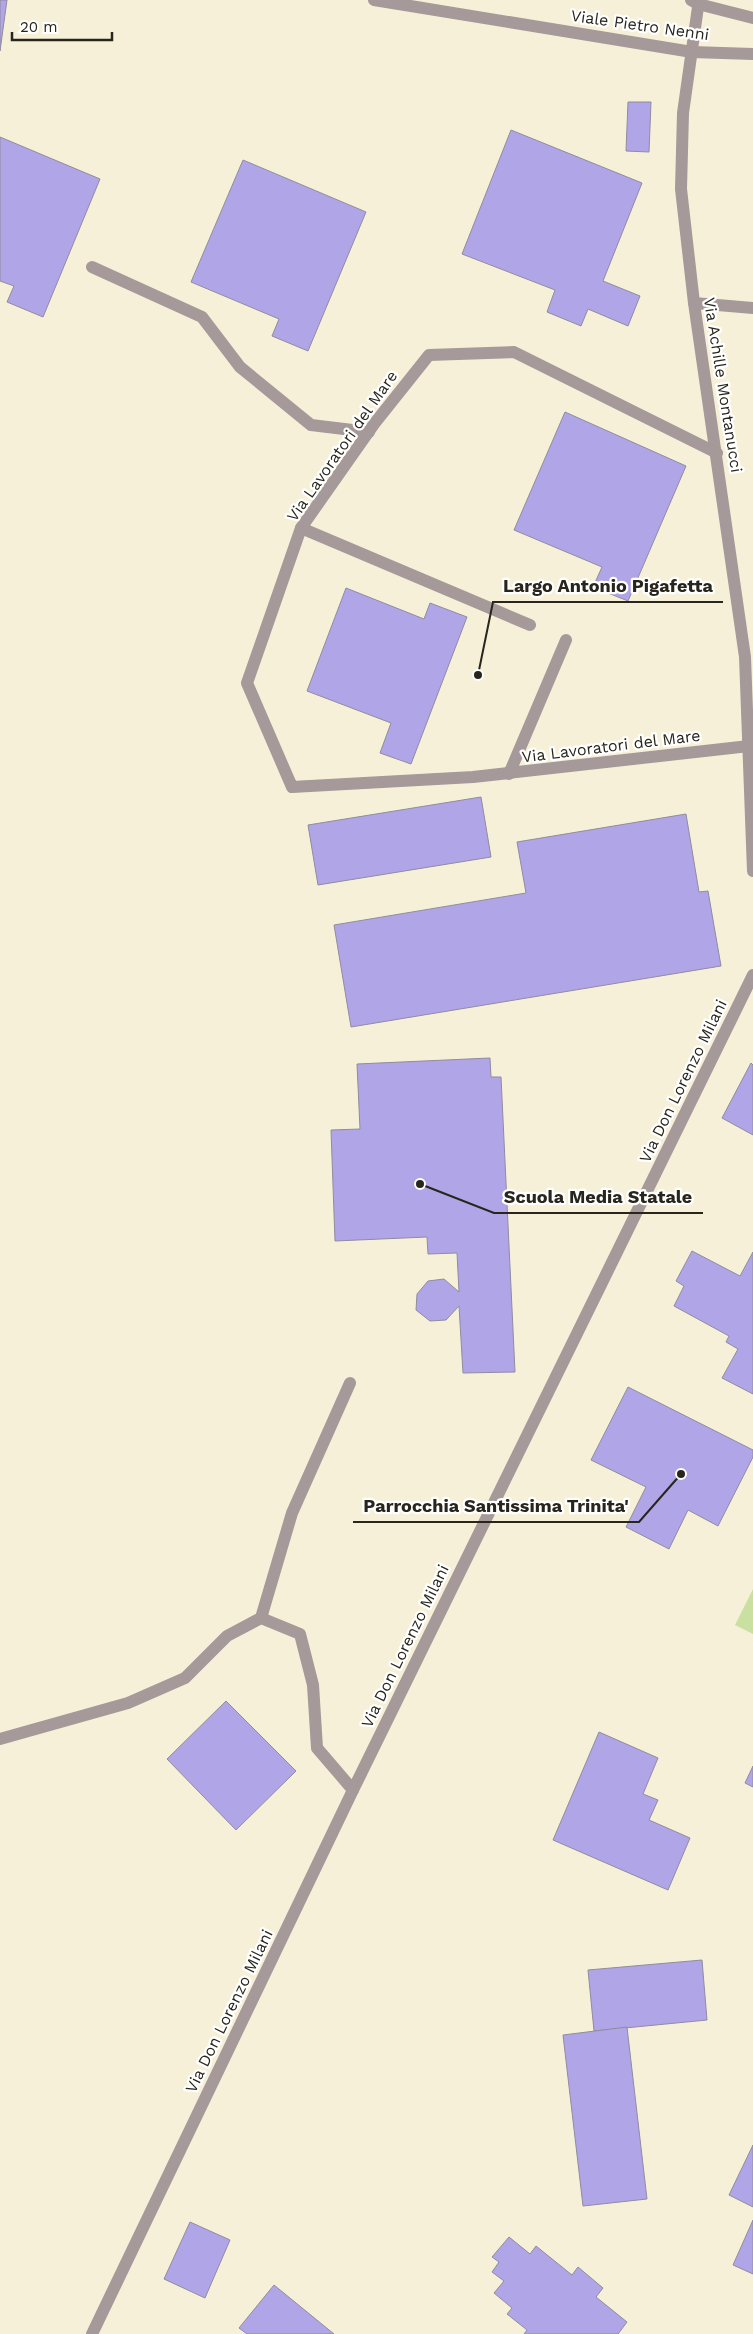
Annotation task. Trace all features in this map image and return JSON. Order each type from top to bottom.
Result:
[{"type":"street","name":"Viale Pietro Nenni","points":[[374,0],[692,52],[753,54]]},
{"type":"street","name":"Viale Pietro Nenni","points":[[696,1],[753,18]]},
{"type":"street","name":"Via Achille Montanucci","points":[[696,1],[684,113],[681,189],[694,303],[717,452],[745,657],[753,872]]},
{"type":"street","points":[[92,267],[202,317],[240,367],[311,425],[369,432]]},
{"type":"street","points":[[694,303],[753,308]]},
{"type":"street","name":"Via Lavoratori del Mare","points":[[717,452],[514,352],[429,355],[369,432],[301,528],[247,683],[292,787],[509,774],[748,746]]},
{"type":"street","points":[[301,528],[530,625]]},
{"type":"street","points":[[509,774],[566,640]]},
{"type":"street","name":"Via Don Lorenzo Milani","points":[[92,2334],[353,1790],[753,975]]},
{"type":"street","points":[[0,1739],[128,1704],[185,1678],[227,1636],[261,1618],[292,1514],[350,1383]]},
{"type":"street","points":[[261,1618],[300,1634],[313,1686],[318,1748],[353,1790]]},
{"type":"green space","points":[[753,1589],[753,1634],[735,1625]]},
{"type":"building","points":[[0,0],[7,0],[0,51]]},
{"type":"building","points":[[628,102],[651,102],[649,152],[626,151]]},
{"type":"building","points":[[511,130],[642,183],[603,281],[640,296],[628,326],[588,309],[581,326],[547,312],[555,290],[462,254]]},
{"type":"building","points":[[0,137],[100,179],[43,317],[7,302],[14,286],[0,281]]},
{"type":"building","points":[[243,160],[366,212],[308,351],[272,336],[279,319],[191,282]]},
{"type":"building","points":[[565,412],[686,466],[628,601],[593,587],[602,567],[514,530]]},
{"type":"building","points":[[346,588],[424,619],[430,603],[467,617],[411,764],[380,753],[391,723],[307,691]]},
{"type":"building","points":[[481,797],[491,857],[318,885],[308,825]]},
{"type":"building","points":[[686,814],[699,892],[708,891],[721,966],[351,1027],[334,925],[526,893],[517,842]]},
{"type":"building","points":[[490,1058],[491,1077],[501,1077],[515,1372],[463,1373],[459,1306],[446,1320],[430,1321],[416,1310],[417,1294],[428,1281],[444,1279],[459,1292],[457,1253],[428,1254],[427,1237],[335,1241],[331,1130],[360,1129],[357,1064]]},
{"type":"building","points":[[751,1063],[753,1065],[753,1135],[722,1118]]},
{"type":"building","points":[[692,1251],[740,1276],[753,1252],[753,1394],[722,1378],[738,1349],[726,1342],[729,1336],[674,1306],[684,1286],[676,1281]]},
{"type":"building","points":[[628,1387],[753,1450],[753,1457],[718,1526],[688,1510],[669,1549],[626,1527],[646,1487],[591,1460]]},
{"type":"building","points":[[226,1701],[296,1771],[236,1830],[167,1759]]},
{"type":"building","points":[[599,1732],[658,1758],[643,1794],[658,1800],[649,1820],[690,1838],[668,1890],[553,1840]]},
{"type":"building","points":[[753,1766],[753,1787],[745,1783]]},
{"type":"building","points":[[702,1960],[707,2020],[594,2031],[588,1970]]},
{"type":"building","points":[[627,2027],[647,2199],[583,2206],[563,2035]]},
{"type":"building","points":[[753,2145],[753,2207],[729,2195]]},
{"type":"building","points":[[753,2220],[753,2274],[733,2265]]},
{"type":"building","points":[[190,2222],[230,2240],[205,2298],[164,2279]]},
{"type":"building","points":[[509,2237],[530,2254],[536,2246],[572,2275],[578,2267],[603,2288],[596,2297],[627,2322],[618,2334],[524,2334],[527,2330],[507,2314],[512,2308],[494,2293],[504,2281],[492,2272],[499,2262],[492,2257]]},
{"type":"building","points":[[274,2285],[334,2334],[247,2334],[239,2328]]},
{"type":"place","name":"Largo Antonio Pigafetta","points":[[478,675]]},
{"type":"place","name":"Scuola Media Statale","points":[[420,1184]]},
{"type":"place","name":"Parrocchia Santissima Trinita'","points":[[681,1474]]}]
